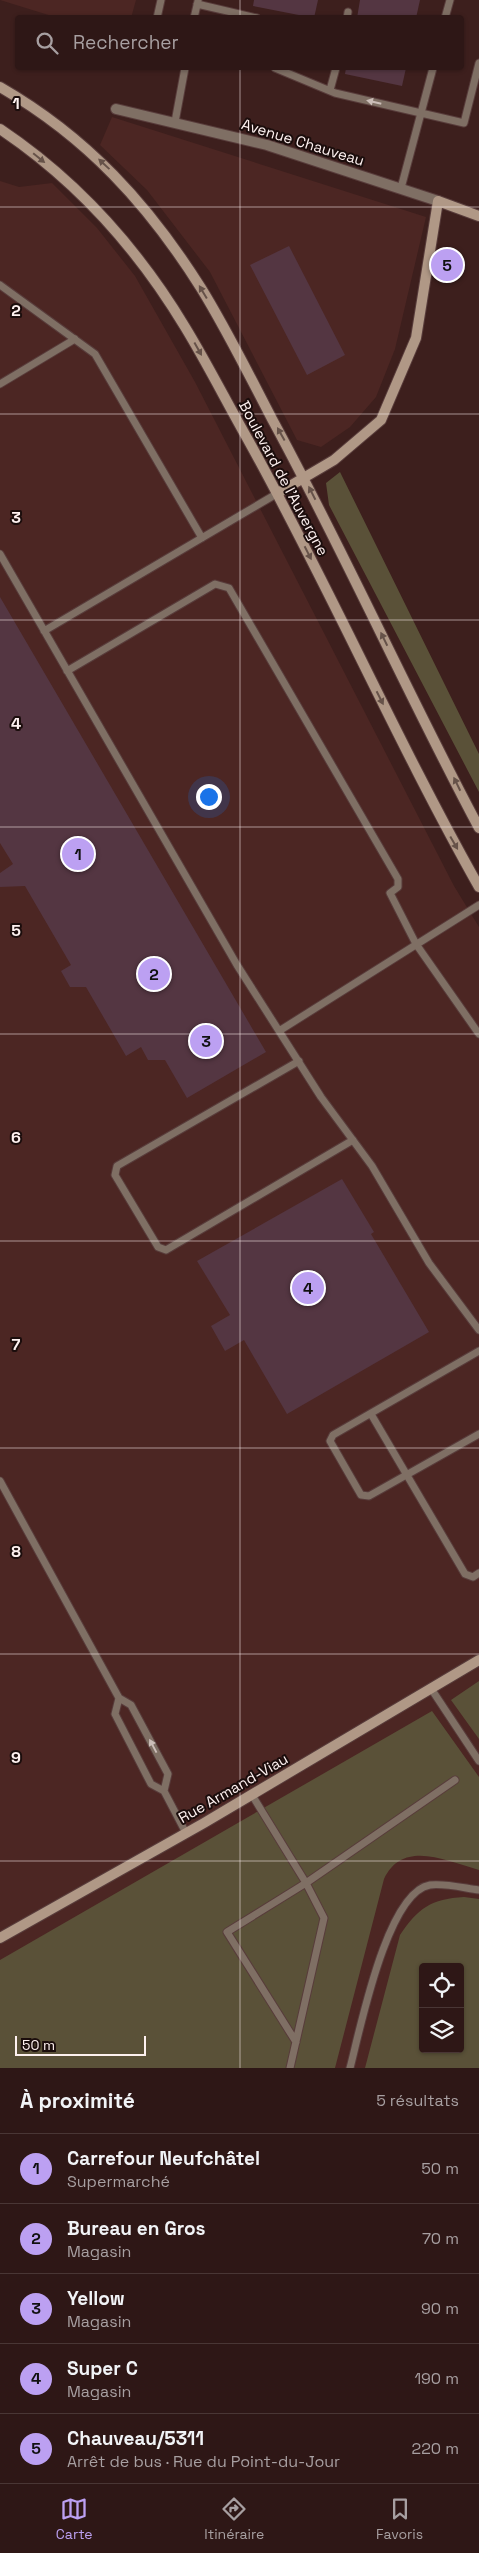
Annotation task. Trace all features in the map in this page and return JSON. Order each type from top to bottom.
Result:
[{"type":"main road","name":"Boulevard de l'Auvergne","points":[[0,87],[29,104],[70,134],[117,177],[156,223],[202,289],[304,477],[479,828]]},
{"type":"main road","name":"Boulevard de l'Auvergne","points":[[0,129],[53,169],[90,202],[126,243],[185,326],[278,493],[447,831],[479,886]]},
{"type":"main road","points":[[278,493],[334,460],[381,420],[416,338],[438,202]]},
{"type":"main road","name":"Avenue Chauveau","points":[[438,202],[479,216]]},
{"type":"main road","name":"Rue Armand-Viau","points":[[0,1938],[252,1795],[432,1690],[479,1660]]},
{"type":"street","name":"Avenue Chauveau","points":[[116,109],[267,145],[401,188],[438,202]]},
{"type":"lane","points":[[158,15],[161,0]]},
{"type":"lane","points":[[446,15],[450,0]]},
{"type":"lane","points":[[195,15],[198,2],[246,15]]},
{"type":"lane","points":[[280,70],[330,90],[464,124],[479,63]]},
{"type":"lane","points":[[175,122],[185,70]]},
{"type":"lane","points":[[330,90],[335,70]]},
{"type":"lane","points":[[401,188],[432,70]]},
{"type":"lane","points":[[0,285],[95,354],[202,538]]},
{"type":"lane","points":[[0,384],[75,339]]},
{"type":"lane","points":[[44,631],[278,493]]},
{"type":"lane","points":[[0,554],[237,965],[299,1061],[372,1166],[429,1263],[479,1330]]},
{"type":"lane","points":[[67,672],[215,584],[229,588],[398,879],[398,887],[390,893],[416,944],[479,1034]]},
{"type":"lane","points":[[279,1031],[479,905]]},
{"type":"lane","points":[[299,1061],[117,1166],[115,1175],[158,1247],[166,1250],[353,1140]]},
{"type":"lane","points":[[479,1351],[333,1435],[330,1442],[361,1495],[369,1496],[479,1434]]},
{"type":"lane","points":[[371,1414],[465,1574],[473,1577],[479,1573]]},
{"type":"lane","points":[[0,1481],[119,1698],[131,1705],[168,1774],[164,1791]]},
{"type":"lane","points":[[432,1690],[479,1761]]},
{"type":"lane","points":[[119,1698],[115,1714],[151,1784],[164,1791],[186,1833]]},
{"type":"lane","points":[[296,2042],[227,1932],[306,1883],[456,1780]]},
{"type":"lane","points":[[252,1795],[306,1883],[324,1918],[290,2068]]},
{"type":"lane","points":[[350,2068],[385,1940],[406,1900],[429,1885],[479,1890]]},
{"type":"shaded area","points":[[0,0],[136,0],[132,15],[49,15]]},
{"type":"shaded area","points":[[112,117],[426,217],[395,349],[376,397],[350,427],[321,447],[297,440],[210,272],[147,190],[100,145]]},
{"type":"shaded area","points":[[0,181],[19,187],[52,183],[97,228],[135,276],[195,382],[454,886],[479,927],[479,2068],[0,2068]]},
{"type":"shaded area","points":[[340,472],[479,754],[479,792],[329,505],[326,483]]},
{"type":"shaded area","points":[[479,1681],[479,1739],[451,1700]]},
{"type":"shaded area","points":[[432,1711],[479,1777],[479,1870],[426,1856],[402,1859],[392,1867],[384,1879],[335,2068],[0,2068],[0,1960]]},
{"type":"shaded area","points":[[464,1897],[479,1899],[479,2068],[365,2068],[400,1935],[419,1912],[443,1900]]},
{"type":"building","points":[[254,0],[318,0],[315,15],[299,15],[253,6]]},
{"type":"building","points":[[360,0],[420,0],[417,15],[358,15]]},
{"type":"building","points":[[346,70],[406,70],[402,86],[345,74]]},
{"type":"building","points":[[289,246],[345,355],[307,375],[250,265]]},
{"type":"building","points":[[0,597],[266,1052],[187,1098],[165,1060],[148,1060],[141,1047],[126,1056],[86,987],[70,987],[61,971],[71,965],[25,886],[0,887],[0,873],[13,864],[0,843]]},
{"type":"building","points":[[342,1179],[374,1232],[371,1234],[429,1332],[287,1414],[244,1340],[225,1351],[211,1326],[230,1315],[197,1261]]},
{"type":"place","name":"Chauveau/5311","points":[[447,265]]},
{"type":"place","name":"Carrefour Neufchâtel","points":[[78,854]]},
{"type":"place","name":"Bureau en Gros","points":[[154,974]]},
{"type":"place","name":"Yellow","points":[[206,1041]]},
{"type":"place","name":"Super C","points":[[308,1288]]}]
